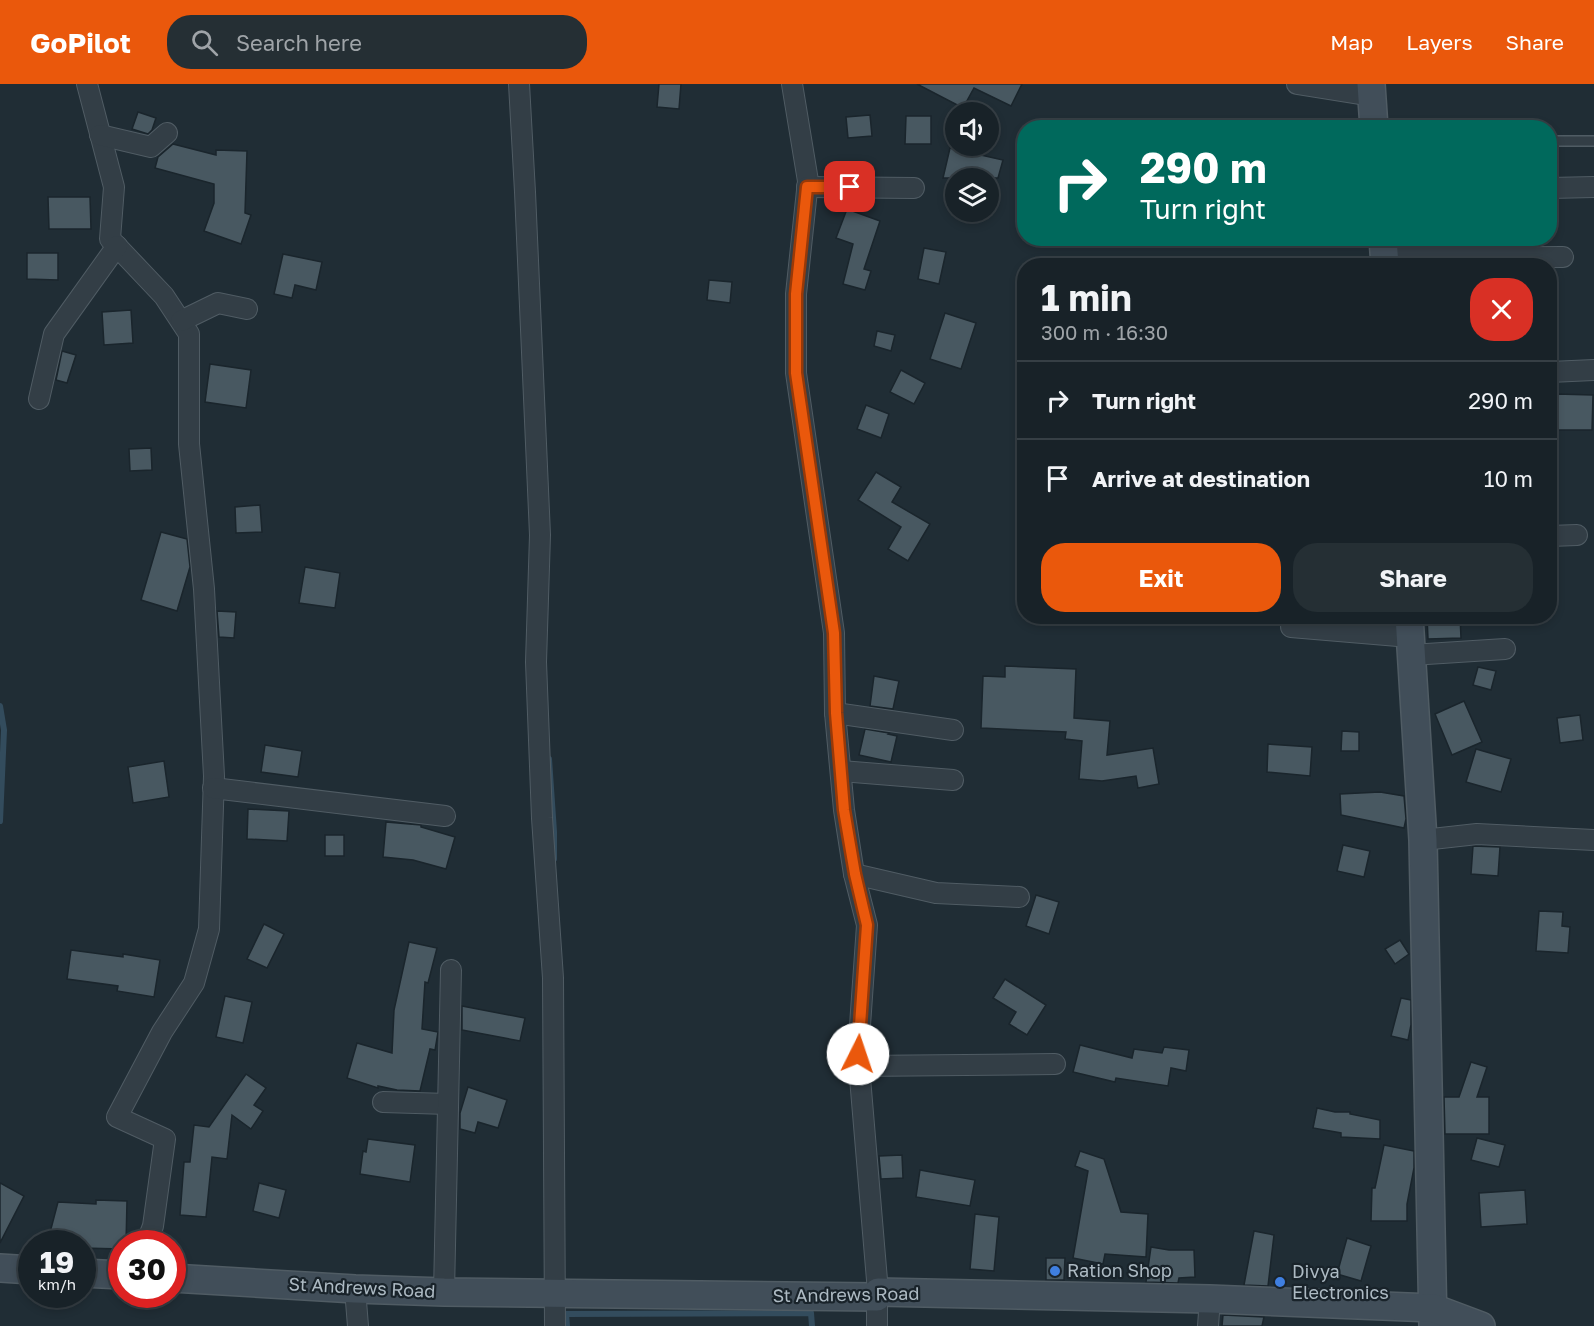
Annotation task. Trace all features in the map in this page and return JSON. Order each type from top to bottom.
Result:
[{"type":"main road","points":[[1371,90],[1373,120]]},
{"type":"main road","points":[[1410,636],[1423,840],[1433,1317]]},
{"type":"main road","points":[[0,1268],[18,1269]]},
{"type":"main road","name":"St Andrews Road","points":[[186,1279],[444,1292],[1210,1299],[1433,1317],[1481,1326]]},
{"type":"street","points":[[87,84],[114,187],[110,239],[164,296],[189,334],[189,444],[204,589],[214,776],[209,929],[194,983],[162,1032],[117,1117],[165,1139],[151,1230]]},
{"type":"street","points":[[519,84],[540,535],[536,662],[542,818],[553,978],[555,1326]]},
{"type":"street","points":[[792,84],[808,181],[796,294],[796,373],[834,633],[836,713],[844,810],[867,925],[858,1054],[877,1295],[877,1326]]},
{"type":"street","points":[[1297,84],[1371,90]]},
{"type":"street","points":[[100,135],[151,147],[167,133]]},
{"type":"street","points":[[807,187],[914,188]]},
{"type":"street","points":[[1557,188],[1594,187]]},
{"type":"street","points":[[39,399],[54,334],[117,246]]},
{"type":"street","points":[[1384,254],[1563,258]]},
{"type":"street","points":[[181,321],[218,303],[247,309]]},
{"type":"street","points":[[1557,372],[1594,370]]},
{"type":"street","points":[[1557,536],[1577,535]]},
{"type":"street","points":[[1291,627],[1410,636],[1505,649]]},
{"type":"street","points":[[836,713],[953,730]]},
{"type":"street","points":[[841,771],[952,780]]},
{"type":"street","points":[[213,788],[445,816]]},
{"type":"street","points":[[1423,840],[1477,834],[1594,840]]},
{"type":"street","points":[[855,874],[936,893],[1019,897]]},
{"type":"street","points":[[444,1292],[451,970]]},
{"type":"street","points":[[859,1066],[1055,1064]]},
{"type":"street","points":[[383,1102],[448,1104]]},
{"type":"street","points":[[355,1289],[358,1326]]},
{"type":"street","points":[[1208,1326],[1210,1299]]},
{"type":"lane","points":[[1557,141],[1594,141]]},
{"type":"building","points":[[659,84],[681,84],[679,109],[657,107]]},
{"type":"building","points":[[917,84],[1022,84],[1011,106],[974,88],[966,102],[952,102]]},
{"type":"building","points":[[138,112],[156,118],[148,134],[132,129]]},
{"type":"building","points":[[870,115],[872,136],[848,138],[846,117]]},
{"type":"building","points":[[906,116],[931,116],[931,144],[905,144]]},
{"type":"building","points":[[173,144],[216,155],[216,150],[247,151],[245,213],[251,215],[241,244],[204,231],[214,203],[214,184],[155,168],[158,157]]},
{"type":"building","points":[[948,156],[985,156],[1003,160],[999,174],[999,168],[945,168]]},
{"type":"building","points":[[48,197],[90,197],[91,229],[49,229]]},
{"type":"building","points":[[847,209],[880,221],[864,269],[871,271],[865,290],[843,284],[853,244],[836,238]]},
{"type":"building","points":[[924,248],[946,252],[939,284],[918,279]]},
{"type":"building","points":[[27,253],[58,253],[58,280],[27,279]]},
{"type":"building","points":[[283,254],[322,262],[316,290],[295,285],[292,298],[274,294]]},
{"type":"building","points":[[709,280],[732,282],[730,303],[707,300]]},
{"type":"building","points":[[131,310],[133,343],[104,345],[102,312]]},
{"type":"building","points":[[945,313],[976,323],[961,369],[930,359]]},
{"type":"building","points":[[877,331],[895,335],[891,351],[874,346]]},
{"type":"building","points":[[62,351],[76,355],[67,383],[56,380]]},
{"type":"building","points":[[210,364],[251,370],[246,408],[205,402]]},
{"type":"building","points":[[901,370],[925,383],[914,404],[890,392]]},
{"type":"building","points":[[1557,394],[1593,395],[1592,430],[1557,430]]},
{"type":"building","points":[[866,405],[889,414],[881,438],[857,429]]},
{"type":"building","points":[[151,448],[152,470],[130,471],[129,449]]},
{"type":"building","points":[[876,472],[901,487],[892,502],[930,524],[908,561],[888,549],[901,527],[858,500]]},
{"type":"building","points":[[260,505],[262,532],[236,533],[235,507]]},
{"type":"building","points":[[161,532],[187,539],[190,567],[177,611],[141,600]]},
{"type":"building","points":[[305,567],[340,573],[335,608],[299,603]]},
{"type":"building","points":[[217,611],[236,612],[234,638],[219,637]]},
{"type":"building","points":[[1427,624],[1460,624],[1461,638],[1428,639]]},
{"type":"building","points":[[1005,666],[1076,669],[1074,718],[1110,721],[1107,755],[1153,748],[1159,784],[1138,788],[1136,776],[1102,781],[1079,779],[1082,741],[1065,739],[1066,732],[981,728],[983,676],[1005,677]]},
{"type":"building","points":[[1478,667],[1496,671],[1491,690],[1473,685]]},
{"type":"building","points":[[874,676],[899,681],[893,709],[870,706]]},
{"type":"building","points":[[1464,701],[1482,742],[1452,755],[1435,714]]},
{"type":"building","points":[[1580,715],[1583,740],[1560,743],[1557,718]]},
{"type":"building","points":[[865,729],[897,736],[891,762],[859,755]]},
{"type":"building","points":[[1342,731],[1359,732],[1359,751],[1341,751]]},
{"type":"building","points":[[1268,744],[1312,747],[1310,776],[1267,772]]},
{"type":"building","points":[[265,745],[302,751],[298,777],[261,772]]},
{"type":"building","points":[[1476,749],[1511,759],[1501,792],[1466,782]]},
{"type":"building","points":[[164,761],[169,797],[133,803],[128,767]]},
{"type":"building","points":[[1380,792],[1404,796],[1406,819],[1404,828],[1341,815],[1340,794]]},
{"type":"building","points":[[248,809],[289,811],[287,841],[247,839]]},
{"type":"building","points":[[386,822],[421,825],[421,827],[455,837],[446,869],[413,860],[383,857]]},
{"type":"building","points":[[325,835],[344,835],[344,856],[325,856]]},
{"type":"building","points":[[1343,845],[1370,851],[1364,877],[1337,871]]},
{"type":"building","points":[[1473,846],[1500,847],[1498,876],[1471,874]]},
{"type":"building","points":[[1036,895],[1059,902],[1049,934],[1026,926]]},
{"type":"building","points":[[1539,911],[1563,912],[1562,926],[1570,927],[1568,953],[1536,951]]},
{"type":"building","points":[[264,924],[284,934],[267,968],[247,959]]},
{"type":"building","points":[[1400,940],[1409,954],[1395,964],[1385,949]]},
{"type":"building","points":[[409,942],[437,948],[428,983],[425,982],[422,1029],[438,1032],[435,1050],[430,1049],[420,1091],[378,1086],[378,1088],[347,1078],[357,1043],[392,1053],[394,1010]]},
{"type":"building","points":[[71,950],[123,957],[123,954],[160,960],[154,997],[117,991],[118,986],[67,979]]},
{"type":"building","points":[[1005,979],[1046,1005],[1027,1035],[1009,1024],[1016,1012],[993,998]]},
{"type":"building","points":[[225,996],[252,1002],[243,1043],[216,1037]]},
{"type":"building","points":[[1401,998],[1411,1000],[1411,1025],[1408,1040],[1391,1036]]},
{"type":"building","points":[[462,1006],[525,1018],[520,1041],[462,1030]]},
{"type":"building","points":[[1080,1045],[1132,1058],[1134,1049],[1162,1053],[1164,1047],[1189,1050],[1186,1071],[1171,1068],[1168,1086],[1116,1078],[1115,1082],[1073,1072]]},
{"type":"building","points":[[1471,1062],[1487,1067],[1477,1097],[1489,1097],[1489,1134],[1445,1134],[1444,1097],[1459,1097]]},
{"type":"building","points":[[246,1074],[266,1088],[254,1105],[263,1111],[251,1129],[232,1115],[227,1159],[212,1157],[206,1217],[180,1215],[184,1162],[190,1162],[194,1125],[209,1127]]},
{"type":"building","points":[[468,1087],[507,1100],[498,1128],[478,1122],[475,1133],[460,1129],[460,1113]]},
{"type":"building","points":[[1317,1108],[1335,1112],[1350,1112],[1350,1114],[1380,1120],[1380,1139],[1341,1137],[1341,1133],[1313,1128]]},
{"type":"building","points":[[1477,1138],[1505,1145],[1499,1167],[1471,1160]]},
{"type":"building","points":[[368,1139],[415,1145],[410,1182],[360,1174],[363,1151],[366,1152]]},
{"type":"building","points":[[1384,1145],[1414,1151],[1407,1221],[1371,1221],[1372,1188],[1375,1188]]},
{"type":"building","points":[[1080,1151],[1104,1159],[1121,1212],[1148,1214],[1146,1257],[1105,1254],[1103,1264],[1073,1258],[1088,1171],[1075,1166]]},
{"type":"building","points":[[902,1155],[903,1178],[881,1179],[879,1156]]},
{"type":"building","points":[[920,1170],[975,1180],[970,1206],[916,1197]]},
{"type":"building","points":[[0,1183],[24,1196],[0,1243]]},
{"type":"building","points":[[259,1183],[286,1190],[279,1218],[253,1211]]},
{"type":"building","points":[[1525,1190],[1527,1224],[1481,1227],[1479,1193]]},
{"type":"building","points":[[96,1200],[127,1201],[126,1230],[108,1230],[108,1249],[96,1248],[96,1230],[51,1230],[58,1202],[96,1204]]},
{"type":"building","points":[[975,1214],[999,1217],[994,1271],[970,1269]]},
{"type":"building","points":[[1254,1231],[1274,1235],[1268,1286],[1244,1285]]},
{"type":"building","points":[[1347,1238],[1371,1246],[1361,1281],[1337,1274]]},
{"type":"building","points":[[1151,1247],[1194,1250],[1195,1277],[1179,1278],[1178,1283],[1146,1282]]},
{"type":"building","name":"Ration Shop","points":[[1046,1258],[1065,1258],[1064,1280],[1046,1280]]},
{"type":"building","points":[[1223,1315],[1264,1317],[1262,1326],[1222,1326]]},
{"type":"waterway","points":[[0,706],[4,730],[0,821]]},
{"type":"waterway","points":[[549,759],[554,859]]},
{"type":"waterway","points":[[567,1326],[566,1314],[811,1313],[812,1326]]},
{"type":"place","name":"Ration Shop","points":[[1055,1271]]},
{"type":"place","name":"Divya Electronics","points":[[1280,1282]]},
{"type":"route","points":[[850,187],[807,187],[796,294],[796,373],[834,633],[836,713],[844,810],[867,925],[858,1054]]}]
